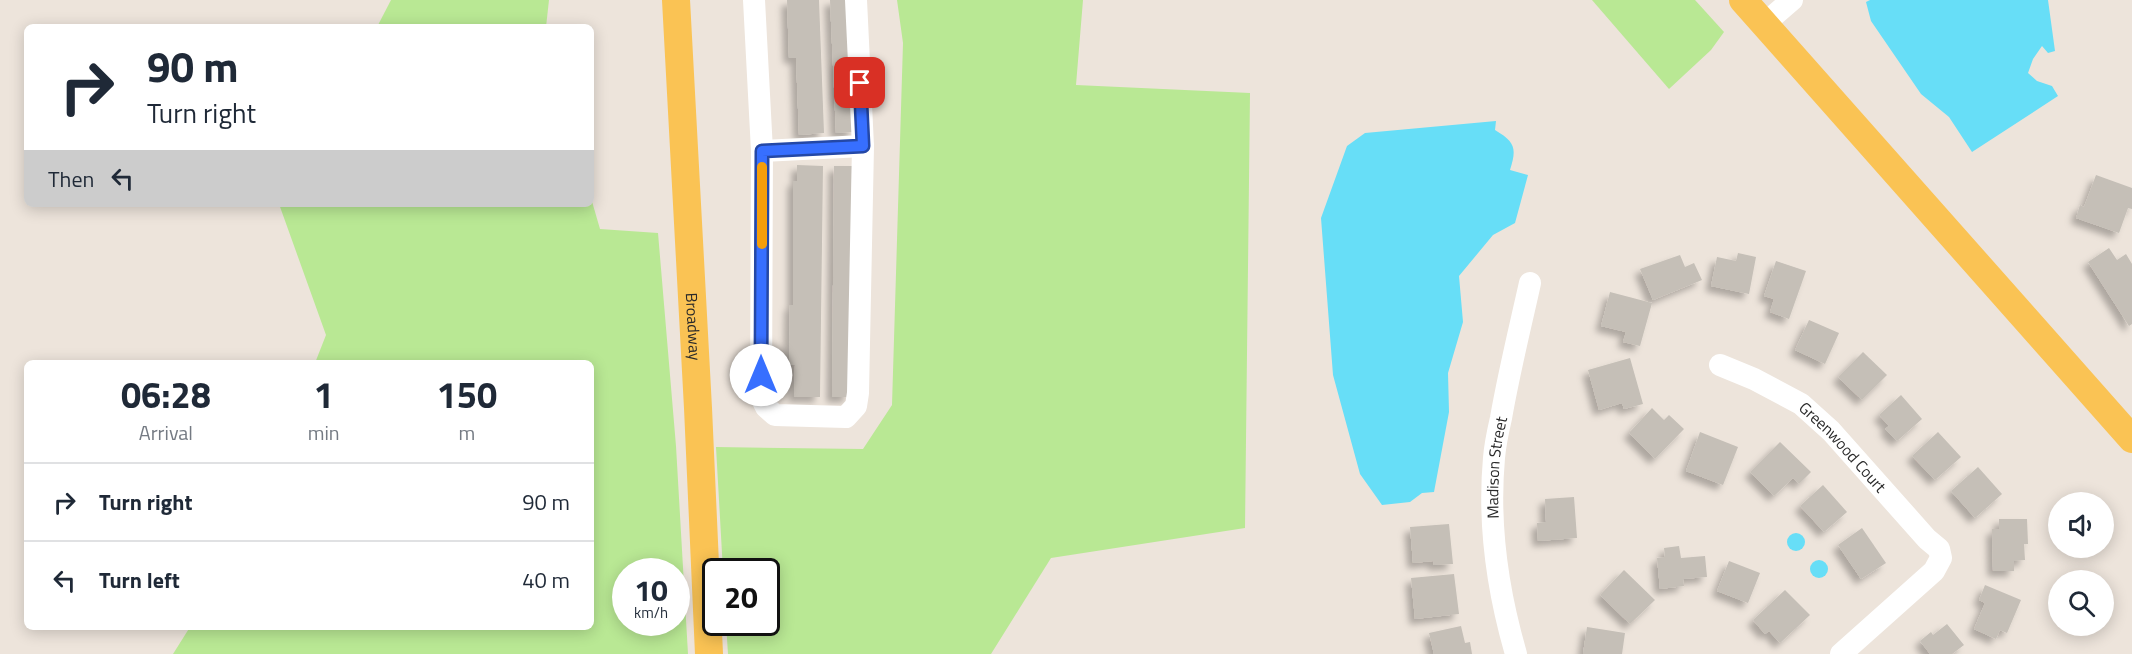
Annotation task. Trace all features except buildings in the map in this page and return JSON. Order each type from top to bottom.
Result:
[{"type":"main road","name":"Broadway","points":[[676,0],[709,654]]},
{"type":"main road","points":[[1755,8],[2132,440]]},
{"type":"street","points":[[754,0],[762,151],[761,397],[766,407],[775,415],[846,417],[856,406],[858,393],[863,146],[856,0]]},
{"type":"street","points":[[1755,8],[1792,0]]},
{"type":"street","points":[[762,151],[863,146]]},
{"type":"street","name":"Madison Street","points":[[1516,654],[1504,614],[1496,559],[1493,512],[1494,458],[1508,374],[1530,283]]},
{"type":"street","name":"Greenwood Court","points":[[1720,365],[1754,379],[1801,404],[1831,431],[1927,539],[1939,549],[1941,558],[1934,571],[1841,654]]},
{"type":"green space","points":[[391,0],[549,0],[546,24],[379,24]]},
{"type":"green space","points":[[897,0],[1083,0],[1076,85],[1250,93],[1245,528],[1051,558],[991,654],[728,654],[727,636],[780,636],[780,558],[722,558],[716,447],[863,449],[892,405],[903,43]]},
{"type":"green space","points":[[1592,0],[1695,0],[1724,32],[1711,50],[1669,89]]},
{"type":"green space","points":[[280,207],[594,207],[600,229],[658,233],[676,446],[682,558],[612,558],[612,636],[687,636],[688,654],[173,654],[188,630],[594,630],[594,360],[316,360],[326,335]]},
{"type":"water","points":[[1870,0],[2048,0],[2055,51],[2048,53],[2042,46],[2033,59],[2028,73],[2037,81],[2052,86],[2058,96],[1972,152],[1949,117],[1921,94],[1871,21],[1866,2]]},
{"type":"water","points":[[1496,121],[1495,130],[1507,138],[1513,146],[1510,170],[1528,175],[1515,223],[1493,235],[1459,276],[1463,322],[1448,373],[1449,412],[1434,492],[1422,493],[1410,502],[1382,505],[1360,474],[1333,375],[1321,218],[1347,146],[1365,133]]},
{"type":"water","points":[[1796,533],[1802,536],[1805,542],[1802,548],[1796,551],[1790,548],[1787,542],[1790,536]]},
{"type":"water","points":[[1819,560],[1825,563],[1828,569],[1825,575],[1819,578],[1813,575],[1810,569],[1813,563]]},
{"type":"slow traffic","points":[[762,167],[762,244]]},
{"type":"route","points":[[761,375],[762,151],[863,146],[860,83]]}]
